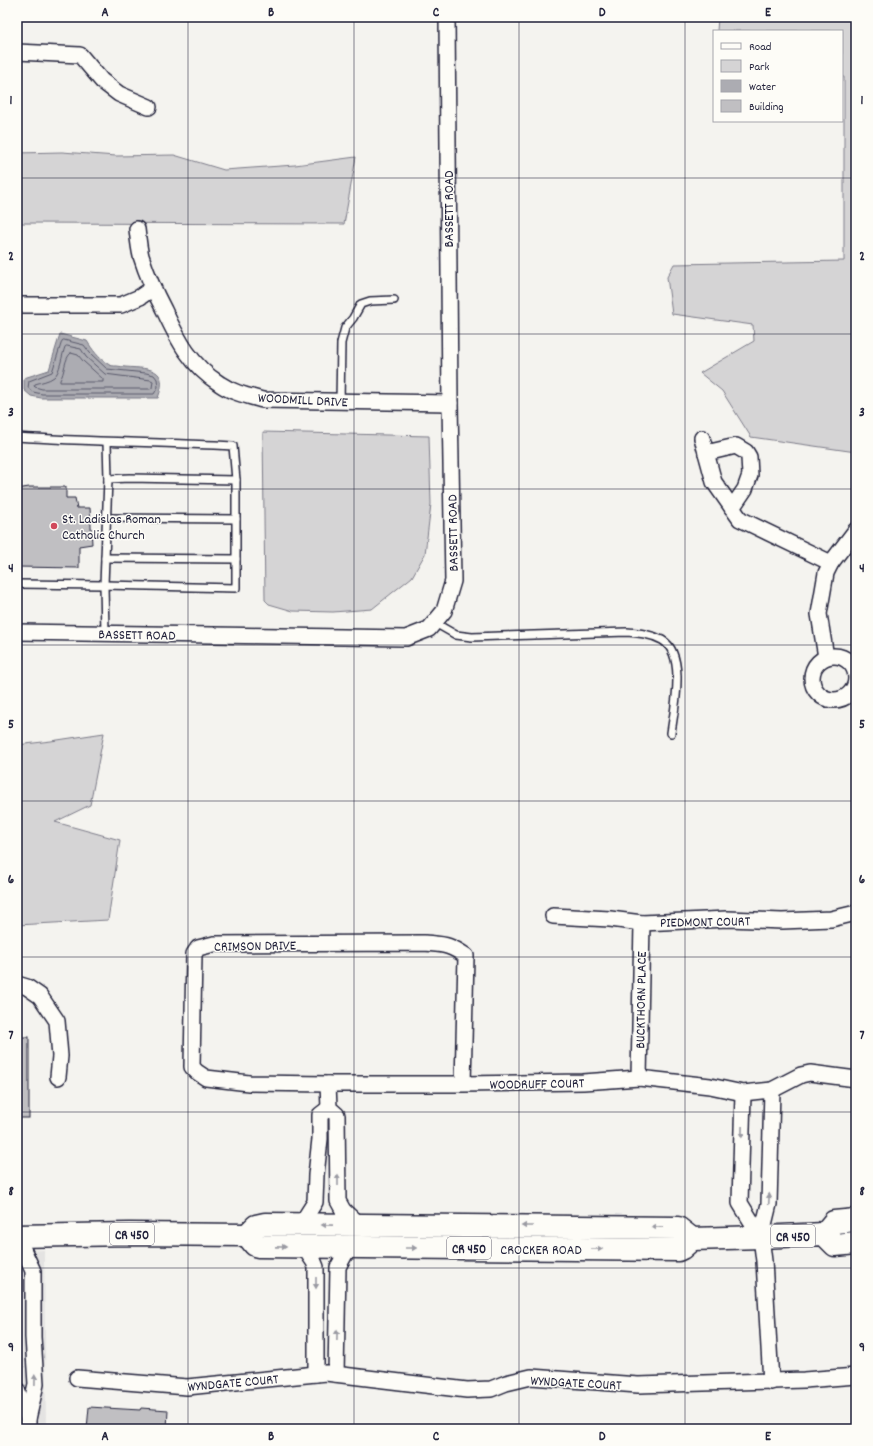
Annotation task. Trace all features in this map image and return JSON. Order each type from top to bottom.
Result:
[{"type":"main road","name":"CR 450","points":[[692,1238],[761,1238],[824,1234],[834,1222],[856,1220]]},
{"type":"main road","name":"CROCKER ROAD","points":[[265,1224],[359,1225],[678,1228],[692,1238],[678,1250],[350,1248],[256,1246],[247,1235],[256,1226],[265,1224]]},
{"type":"main road","name":"CR 450","points":[[17,1236],[129,1234],[247,1235]]},
{"type":"main road","name":"CR 450","points":[[824,1234],[835,1245],[856,1243]]},
{"type":"street","name":"BASSETT ROAD","points":[[17,632],[406,638],[429,629],[444,611],[453,581],[447,17]]},
{"type":"street","points":[[17,52],[80,55],[102,81],[119,94],[149,107]]},
{"type":"street","name":"WOODMILL DRIVE","points":[[137,229],[141,255],[153,288],[180,342],[192,360],[208,376],[235,393],[263,400],[450,403]]},
{"type":"street","points":[[17,305],[121,305],[140,297],[153,288]]},
{"type":"street","points":[[702,438],[714,482],[740,519],[831,563]]},
{"type":"street","points":[[706,453],[736,446],[746,452],[749,457],[750,475],[745,489],[732,508]]},
{"type":"street","points":[[826,657],[819,614],[826,573],[831,563],[856,530]]},
{"type":"street","name":"PIEDMONT COURT","points":[[553,916],[610,919],[642,923],[727,919],[782,921],[831,919],[856,913]]},
{"type":"street","name":"BUCKTHORN PLACE","points":[[639,1078],[642,923]]},
{"type":"street","name":"CRIMSON DRIVE","points":[[328,1084],[250,1083],[206,1078],[192,1067],[194,954],[198,948],[214,944],[424,943],[454,947],[466,956],[463,1084]]},
{"type":"street","points":[[17,984],[27,987],[40,996],[57,1021],[60,1056],[58,1077]]},
{"type":"street","name":"WOODRUFF COURT","points":[[328,1084],[583,1082],[639,1078],[710,1086],[743,1094],[772,1090],[801,1075],[810,1073],[856,1079]]},
{"type":"street","points":[[328,1084],[329,1108],[337,1115],[338,1201],[343,1210],[359,1225]]},
{"type":"street","points":[[771,1382],[764,1261],[761,1238],[769,1204],[772,1090]]},
{"type":"street","points":[[743,1094],[740,1203],[761,1238]]},
{"type":"street","points":[[301,1224],[315,1202],[320,1115],[329,1108]]},
{"type":"street","points":[[17,1236],[33,1271],[33,1337],[36,1384],[28,1424]]},
{"type":"street","points":[[304,1247],[316,1267],[316,1374]]},
{"type":"street","points":[[336,1374],[338,1267],[350,1248]]},
{"type":"street","name":"WYNDGATE COURT","points":[[77,1378],[187,1387],[326,1372],[467,1390],[491,1389],[506,1383],[531,1377],[638,1385],[771,1382],[856,1376]]},
{"type":"street","points":[[17,1390],[28,1424]]},
{"type":"lane","points":[[340,402],[341,343],[345,328],[361,304],[370,301],[394,300]]},
{"type":"lane","points":[[17,437],[73,441],[162,442],[233,446],[236,480],[236,588],[17,584]]},
{"type":"lane","points":[[105,633],[104,585],[108,479],[107,442]]},
{"type":"lane","points":[[108,479],[236,480]]},
{"type":"lane","points":[[107,518],[236,519]]},
{"type":"lane","points":[[105,558],[236,559]]},
{"type":"lane","points":[[435,622],[456,635],[472,637],[627,632],[649,635],[663,641],[671,648],[676,659],[677,675],[671,733]]},
{"type":"lane","points":[[17,1227],[17,1236]]},
{"type":"shaded area","points":[[44,1250],[46,1429],[17,1429],[17,1251]]},
{"type":"green space","points":[[718,17],[856,17],[856,322],[852,323],[856,394],[856,452],[751,437],[722,391],[700,373],[754,341],[753,325],[672,314],[667,277],[674,264],[844,261],[843,30],[717,30]]},
{"type":"green space","points":[[62,152],[116,156],[174,155],[224,170],[295,165],[356,157],[344,224],[17,223],[17,153]]},
{"type":"green space","points":[[263,432],[429,436],[431,504],[425,554],[412,577],[372,609],[333,612],[293,611],[269,604],[265,600]]},
{"type":"green space","points":[[104,733],[90,805],[55,822],[120,840],[108,920],[17,925],[17,745]]},
{"type":"water","points":[[60,334],[87,341],[99,357],[110,365],[144,368],[157,373],[161,378],[158,398],[41,398],[31,396],[24,390],[24,378],[49,370]]},
{"type":"building","name":"St. Ladislas Roman Catholic Church","points":[[29,487],[66,487],[66,498],[75,498],[77,508],[90,508],[92,544],[79,546],[79,568],[17,567],[17,489]]},
{"type":"building","points":[[17,1037],[29,1037],[29,1118],[17,1118]]},
{"type":"building","points":[[89,1407],[168,1410],[167,1429],[87,1429]]},
{"type":"place","name":"St. Ladislas Roman Catholic Church","points":[[54,526]]}]
